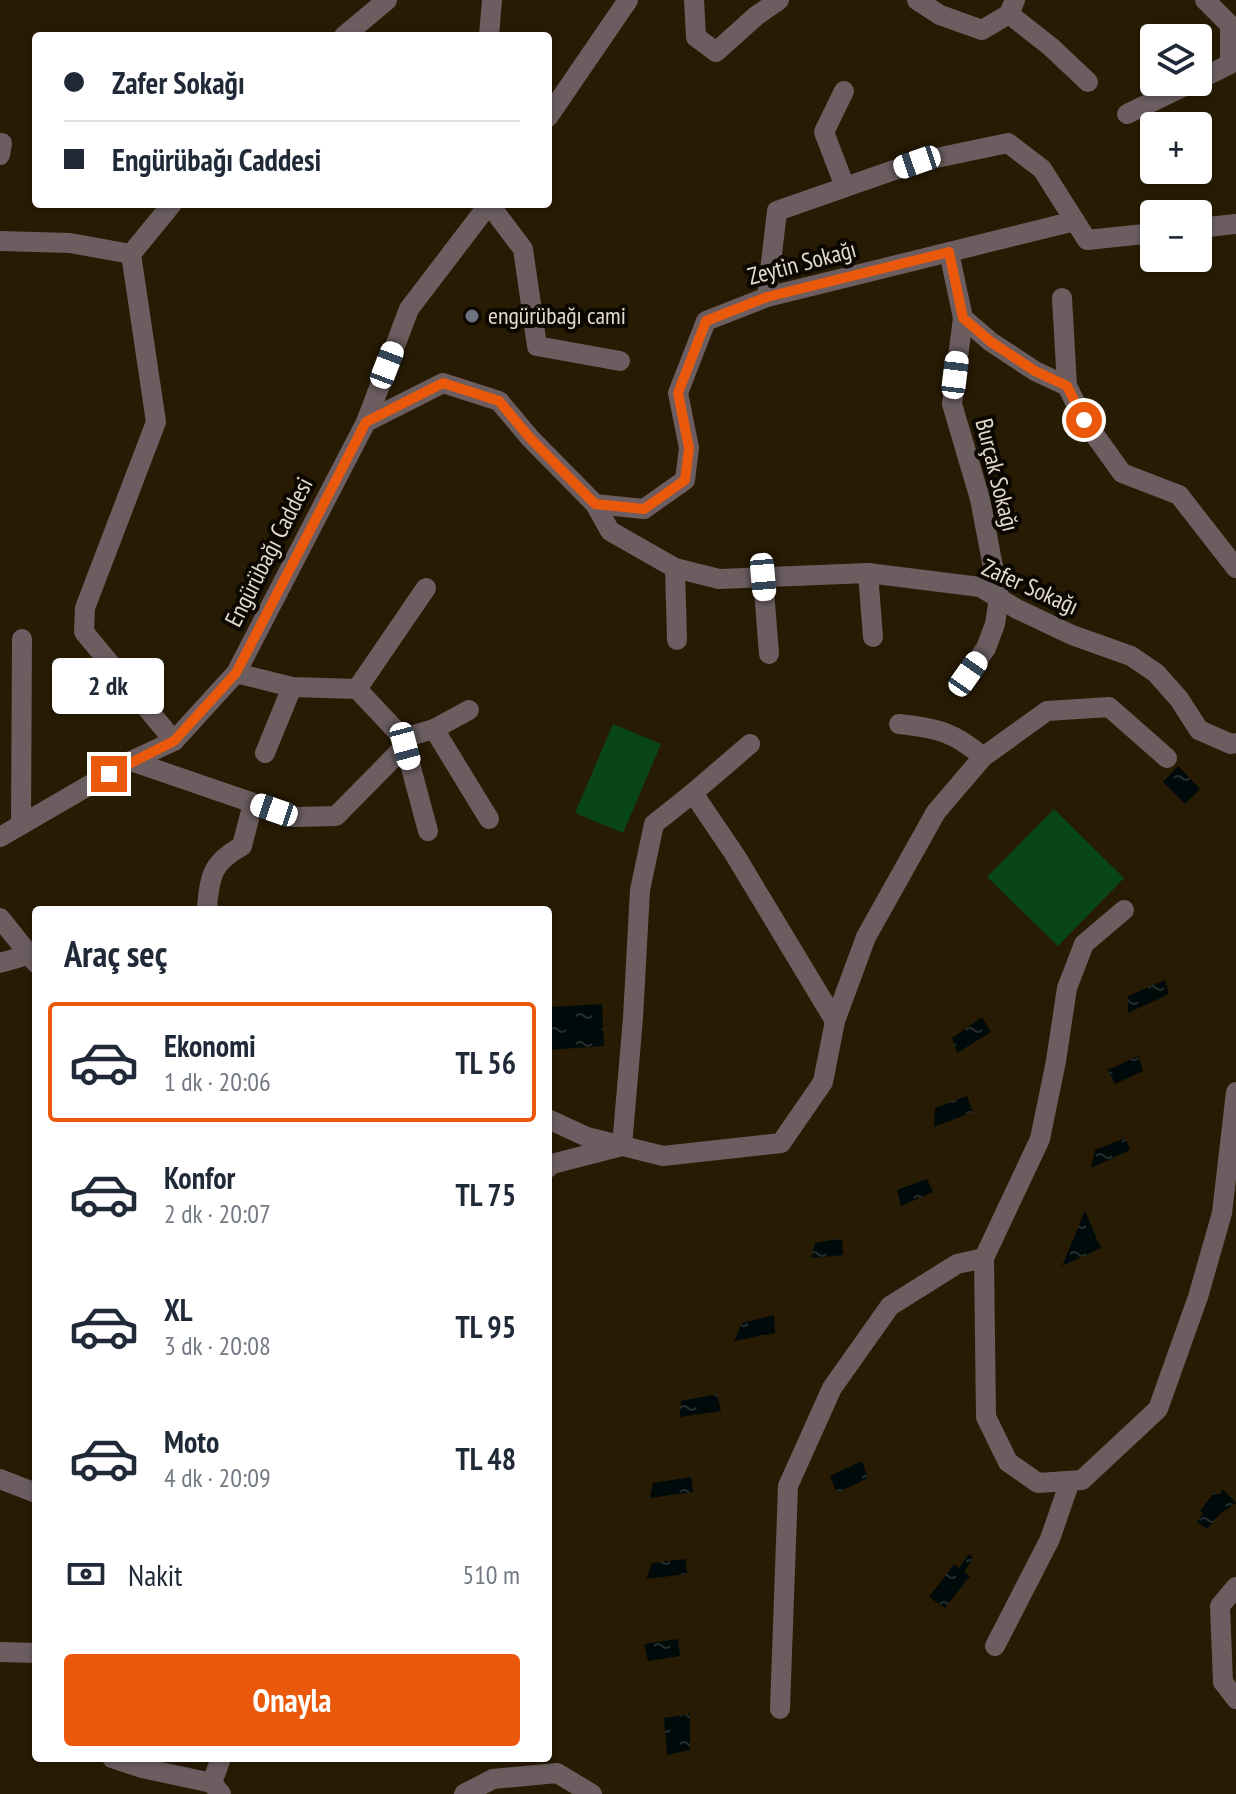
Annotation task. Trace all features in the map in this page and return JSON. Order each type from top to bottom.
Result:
[{"type":"street","points":[[349,32],[387,0]]},
{"type":"street","points":[[489,32],[492,0]]},
{"type":"street","points":[[552,111],[628,0]]},
{"type":"street","points":[[694,0],[696,37],[716,52],[779,0]]},
{"type":"street","points":[[917,0],[940,15],[982,30],[1012,7],[1088,82]]},
{"type":"street","points":[[1212,73],[1230,64],[1230,25],[1220,4]]},
{"type":"street","points":[[844,91],[824,132],[845,187]]},
{"type":"street","points":[[1127,114],[1165,96]]},
{"type":"street","points":[[767,297],[777,211],[917,162],[1008,143],[1042,169],[1087,240],[1140,234]]},
{"type":"street","points":[[169,208],[131,254],[156,422],[85,608],[84,632],[174,741]]},
{"type":"street","name":"Engürübağı Caddesi","points":[[0,837],[131,761],[174,741],[236,673],[366,422],[409,309],[486,208]]},
{"type":"street","points":[[492,208],[523,249],[537,346],[620,361]]},
{"type":"street","name":"Zeytin Sokağı","points":[[595,504],[644,509],[685,480],[689,448],[678,393],[706,321],[767,297],[1075,221]]},
{"type":"street","points":[[1212,227],[1236,224]]},
{"type":"street","points":[[0,241],[70,243],[131,254]]},
{"type":"street","points":[[949,252],[963,318],[991,342],[1035,371],[1067,386]]},
{"type":"street","points":[[1062,298],[1067,386],[1084,420],[1122,473],[1179,495],[1236,568]]},
{"type":"street","name":"Burçak Sokağı","points":[[963,318],[952,404],[980,499],[999,598]]},
{"type":"street","points":[[366,422],[443,383],[499,401],[530,438],[595,504]]},
{"type":"street","name":"Zafer Sokağı","points":[[595,504],[610,531],[675,568],[719,579],[868,573],[980,587],[1072,635],[1131,656],[1156,673],[1179,699],[1199,730],[1231,744],[1236,743]]},
{"type":"street","points":[[675,568],[677,640]]},
{"type":"street","points":[[868,573],[873,637]]},
{"type":"street","points":[[763,577],[769,654]]},
{"type":"street","points":[[357,689],[426,588]]},
{"type":"street","points":[[968,674],[986,648],[995,624],[999,598]]},
{"type":"street","points":[[21,825],[22,639]]},
{"type":"street","points":[[236,673],[292,687],[357,689],[404,742],[428,831]]},
{"type":"street","points":[[265,753],[292,687]]},
{"type":"street","points":[[552,1121],[587,1137],[663,1156],[781,1143],[823,1082],[835,1021],[866,937],[936,812],[983,757],[1047,711],[1109,707],[1167,758]]},
{"type":"street","points":[[131,761],[294,817],[336,816],[404,742],[469,710]]},
{"type":"street","points":[[899,724],[937,728],[963,740],[983,757]]},
{"type":"street","points":[[434,729],[489,819]]},
{"type":"street","points":[[622,1146],[640,890],[654,824],[750,744]]},
{"type":"street","points":[[693,793],[735,855],[835,1021]]},
{"type":"street","points":[[207,906],[209,886],[221,857],[242,846],[253,803]]},
{"type":"street","points":[[1124,910],[1084,944],[1067,988],[1040,1139],[984,1258],[986,1417],[1008,1462],[1038,1483],[1082,1480],[1158,1409],[1198,1297],[1222,1213],[1236,1092]]},
{"type":"street","points":[[0,918],[32,959]]},
{"type":"street","points":[[0,963],[32,959]]},
{"type":"street","points":[[552,1164],[622,1146]]},
{"type":"street","points":[[780,1709],[788,1486],[832,1388],[890,1306],[957,1264],[984,1258]]},
{"type":"street","points":[[0,1479],[32,1491]]},
{"type":"street","points":[[995,1646],[1050,1539],[1070,1481]]},
{"type":"street","points":[[1234,1591],[1220,1606],[1223,1682],[1236,1699]]},
{"type":"street","points":[[0,1652],[32,1653]]},
{"type":"street","points":[[124,1762],[216,1788],[220,1762]]},
{"type":"street","points":[[488,1762],[493,1779]]},
{"type":"street","points":[[464,1794],[493,1779],[557,1773],[592,1794]]},
{"type":"green space","points":[[613,724],[661,744],[623,833],[575,813]]},
{"type":"green space","points":[[1054,809],[1124,878],[1058,946],[987,877]]},
{"type":"water","points":[[1178,766],[1200,789],[1185,804],[1163,782]]},
{"type":"water","points":[[1165,980],[1169,994],[1128,1013],[1128,996]]},
{"type":"water","points":[[602,1004],[604,1046],[552,1050],[552,1007]]},
{"type":"water","points":[[982,1017],[991,1032],[957,1053],[952,1038]]},
{"type":"water","points":[[1138,1056],[1143,1071],[1115,1084],[1108,1070]]},
{"type":"water","points":[[967,1096],[973,1112],[934,1127],[935,1108]]},
{"type":"water","points":[[1125,1138],[1130,1150],[1091,1168],[1095,1150]]},
{"type":"water","points":[[927,1179],[933,1192],[901,1206],[897,1190]]},
{"type":"water","points":[[1085,1211],[1101,1248],[1062,1266]]},
{"type":"water","points":[[842,1238],[843,1255],[811,1258],[815,1243]]},
{"type":"water","points":[[774,1315],[775,1333],[734,1341],[742,1323]]},
{"type":"water","points":[[717,1394],[721,1411],[680,1417],[681,1401]]},
{"type":"water","points":[[862,1461],[868,1478],[837,1493],[830,1476]]},
{"type":"water","points":[[691,1477],[693,1492],[650,1498],[653,1483]]},
{"type":"water","points":[[1223,1489],[1236,1503],[1220,1514],[1207,1529],[1197,1522],[1203,1513],[1200,1511],[1214,1492],[1219,1495]]},
{"type":"water","points":[[969,1554],[973,1558],[964,1572],[970,1576],[945,1608],[929,1597],[954,1564],[959,1568]]},
{"type":"water","points":[[686,1559],[687,1574],[646,1579],[652,1563]]},
{"type":"water","points":[[678,1639],[680,1656],[648,1661],[644,1644]]},
{"type":"water","points":[[690,1714],[690,1750],[667,1755],[664,1718]]},
{"type":"place","name":"engürübağı cami","points":[[472,316]]},
{"type":"route","points":[[109,774],[174,741],[236,673],[366,422],[443,383],[499,401],[530,438],[595,504],[644,509],[685,480],[689,448],[678,393],[706,321],[767,297],[949,252],[963,318],[991,342],[1035,371],[1067,386],[1084,420]]}]
